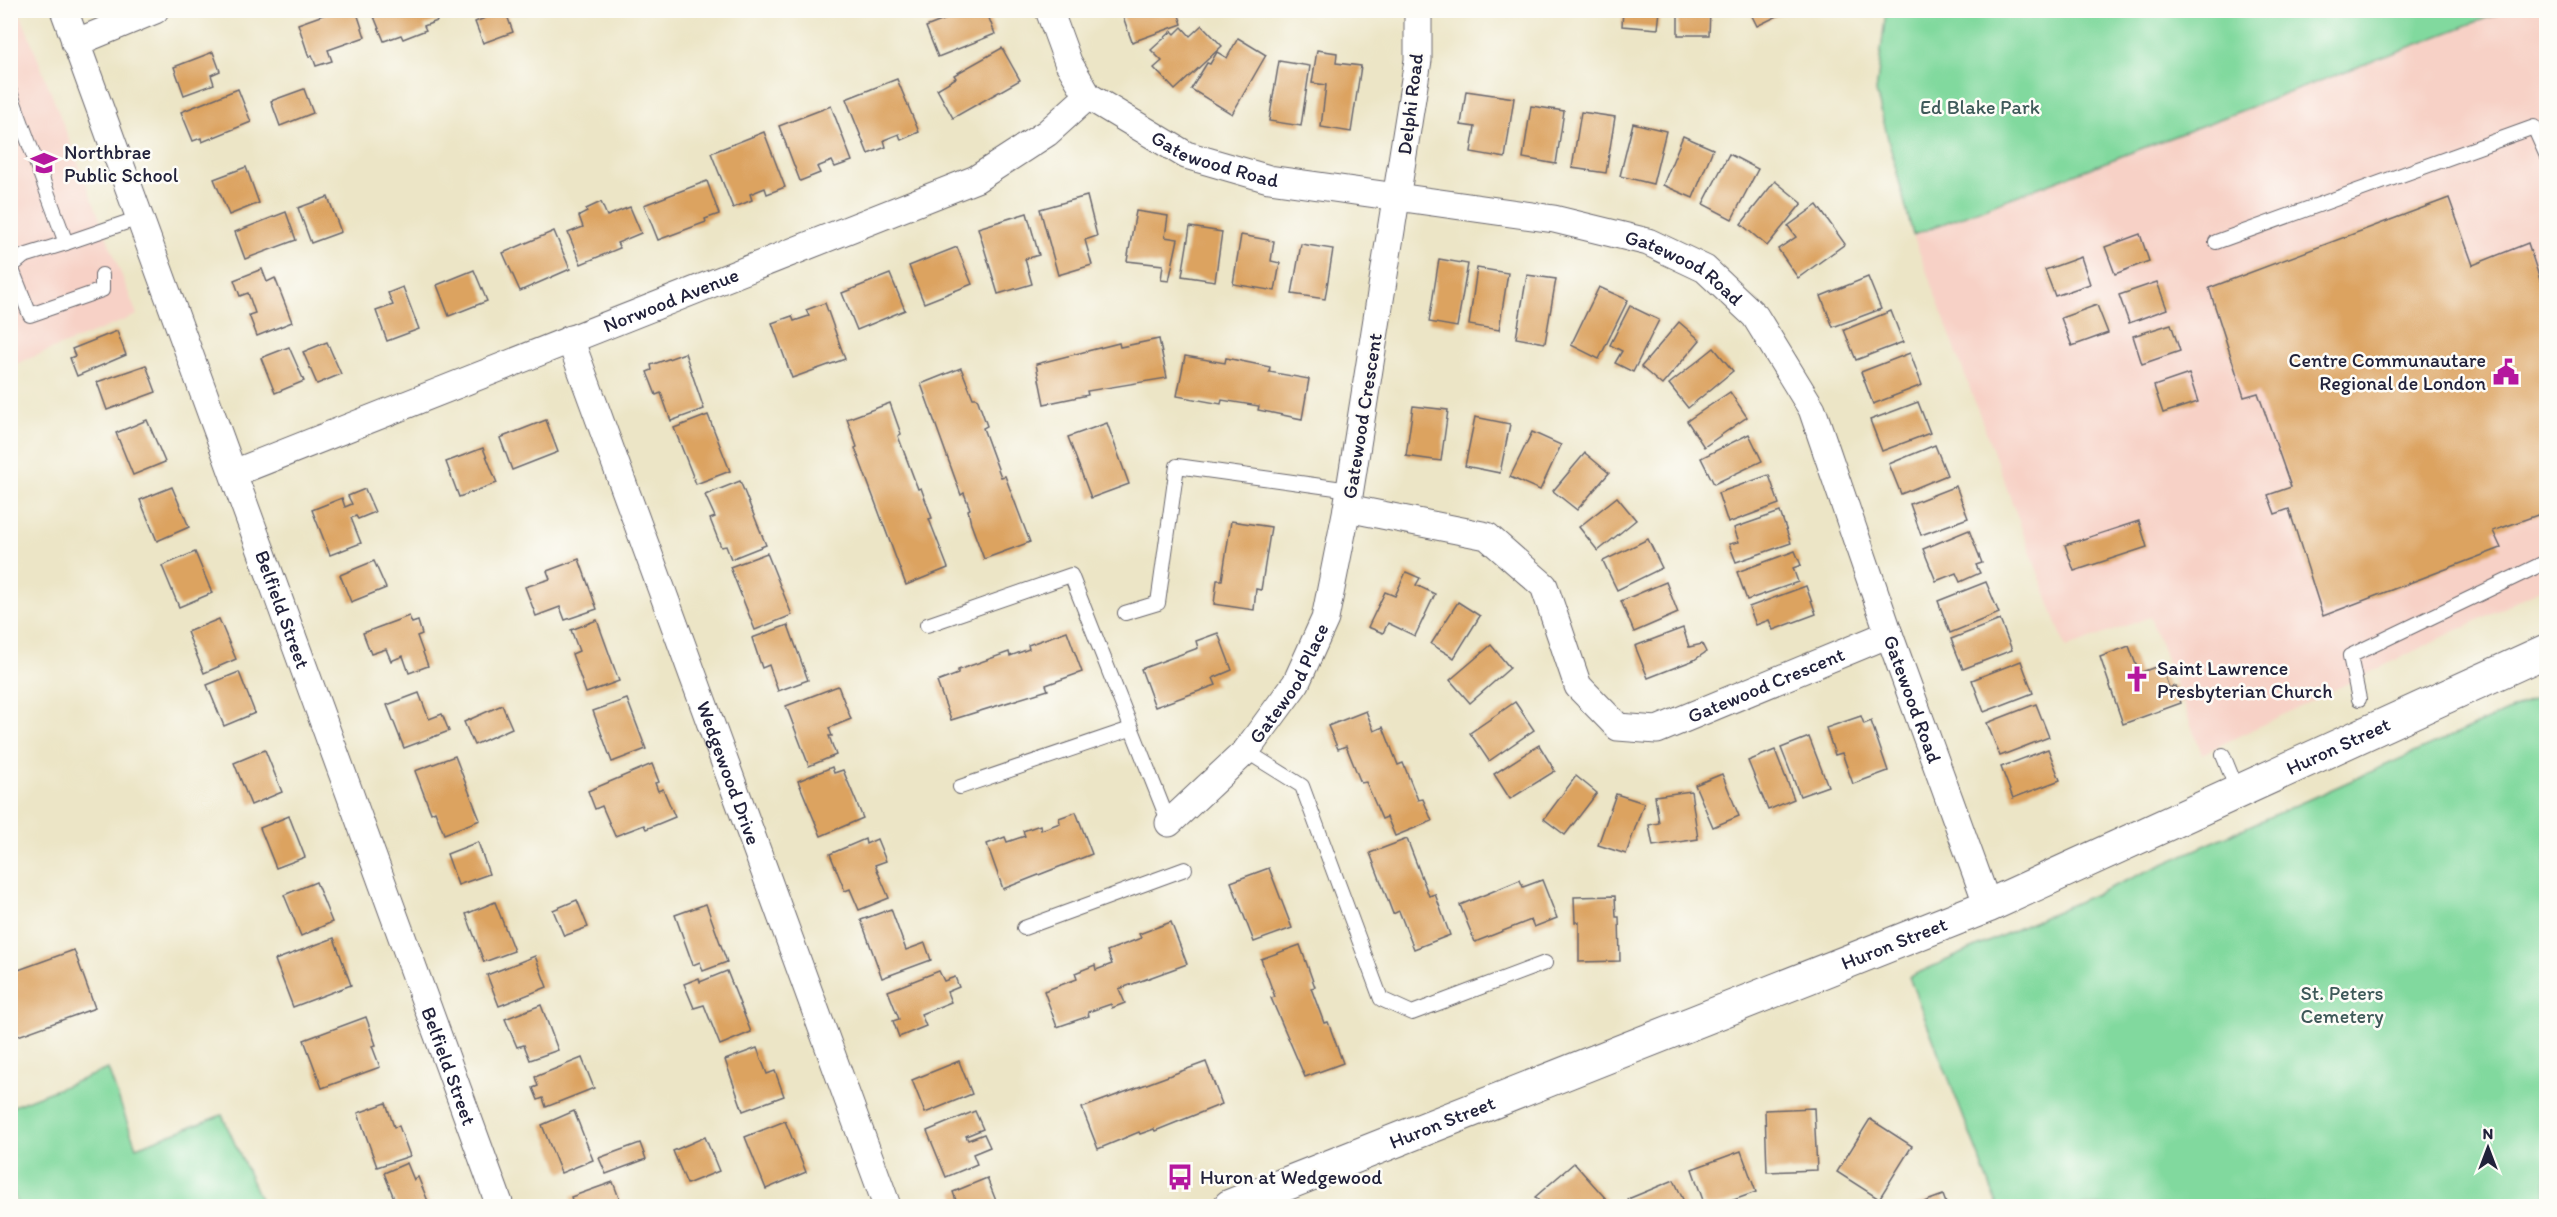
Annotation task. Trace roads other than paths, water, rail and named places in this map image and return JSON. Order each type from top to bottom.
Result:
[{"type":"main road","name":"Huron Street","points":[[1230,1206],[1988,906],[2547,651]]},
{"type":"street","name":"Belfield Street","points":[[64,10],[500,1206]]},
{"type":"street","points":[[75,43],[155,10]]},
{"type":"street","name":"Gatewood Road","points":[[1049,10],[1068,62],[1088,96],[1186,155],[1269,179],[1554,219],[1648,242],[1705,269],[1755,316],[1812,409],[1889,634],[1988,906]]},
{"type":"street","name":"Delphi Road","points":[[1397,196],[1418,60],[1418,10]]},
{"type":"street","name":"Norwood Avenue","points":[[234,472],[976,179],[1047,133],[1088,96]]},
{"type":"street","name":"Gatewood Crescent","points":[[1397,196],[1349,499],[1487,536],[1544,586],[1578,686],[1618,727],[1657,730],[1889,634]]},
{"type":"street","name":"Wedgewood Drive","points":[[570,339],[887,1206]]},
{"type":"street","name":"Gatewood Place","points":[[1169,823],[1246,751],[1296,683],[1325,619],[1349,499]]},
{"type":"lane","points":[[10,92],[66,243]]},
{"type":"lane","points":[[2216,242],[2534,127],[2547,154]]},
{"type":"lane","points":[[102,275],[102,290],[30,315],[11,267],[24,256],[139,218]]},
{"type":"lane","points":[[1125,614],[1158,603],[1177,466],[1349,499]]},
{"type":"lane","points":[[2359,699],[2350,656],[2547,562]]},
{"type":"lane","points":[[927,625],[1071,575],[1169,823]]},
{"type":"lane","points":[[960,787],[1130,729]]},
{"type":"lane","points":[[1246,751],[1302,786],[1381,999],[1412,1013],[1545,963]]},
{"type":"lane","points":[[2223,755],[2238,792]]},
{"type":"lane","points":[[1024,928],[1185,869]]},
{"type":"place","name":"Northbrae Public School","points":[[44,163]]},
{"type":"place","name":"Centre Communautare Regional de London","points":[[2506,372]]},
{"type":"place","name":"Saint Lawrence Presbyterian Church","points":[[2137,679]]},
{"type":"place","name":"Huron at Wedgewood","points":[[1180,1177]]},
{"type":"park label","name":"Ed Blake Park","points":[[1980,107]]},
{"type":"park label","name":"St. Peters Cemetery","points":[[2342,1004]]}]
